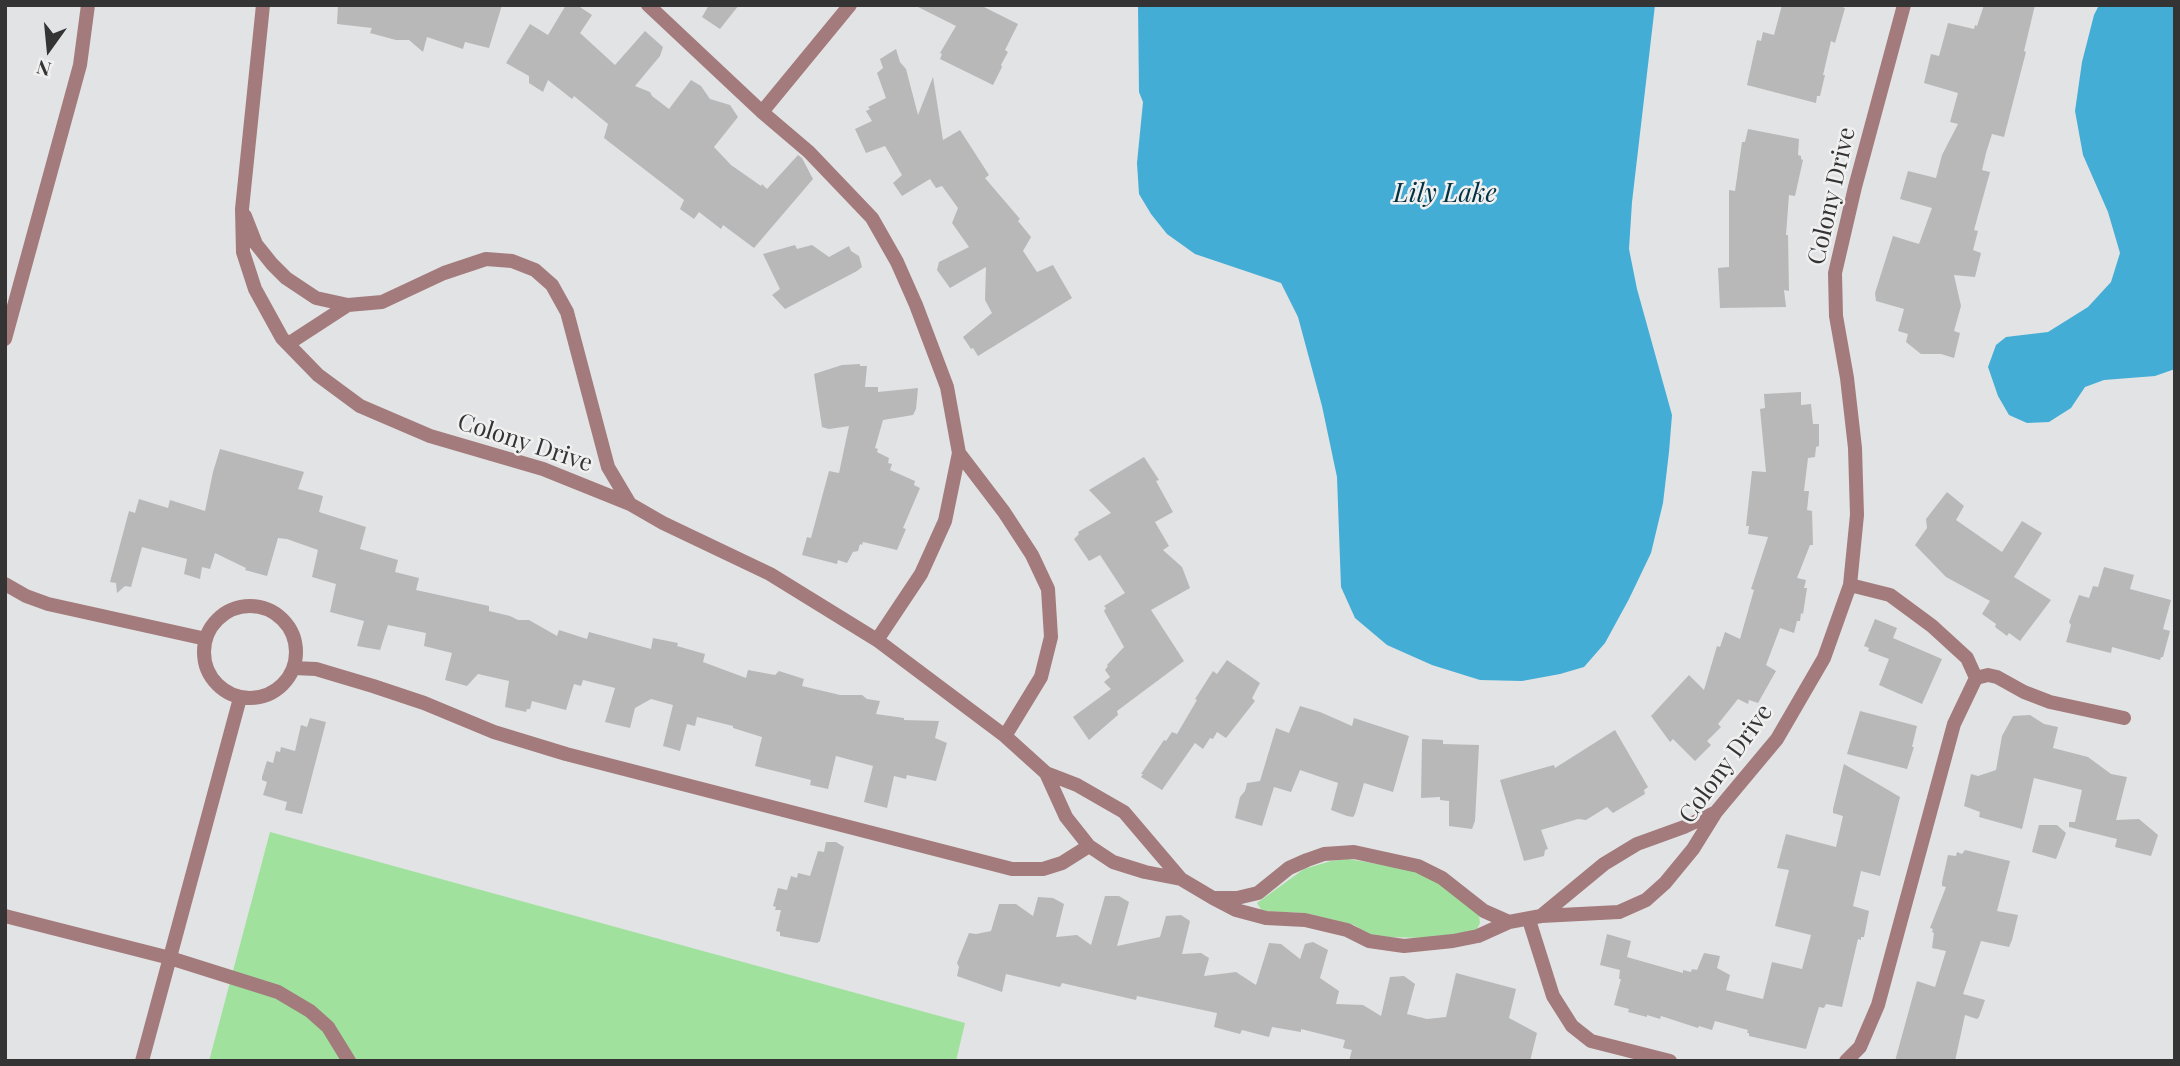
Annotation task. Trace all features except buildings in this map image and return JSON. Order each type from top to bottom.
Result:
[{"type":"street","points":[[5,340],[80,65],[88,5]]},
{"type":"street","name":"Colony Drive","points":[[263,5],[242,209],[243,252],[256,289],[282,338],[318,375],[360,406],[430,436],[543,469],[630,504],[663,523],[769,574],[877,640],[1005,736],[1046,772],[1077,785],[1124,812],[1181,879]]},
{"type":"street","points":[[637,5],[650,8],[809,152],[872,218],[897,262],[947,387],[959,453],[945,521],[921,574],[877,640]]},
{"type":"street","points":[[762,112],[850,5]]},
{"type":"street","name":"Colony Drive","points":[[1046,772],[1066,817],[1089,846],[1113,862],[1181,879],[1236,910],[1266,918],[1306,920],[1347,930],[1369,941],[1404,946],[1453,941],[1478,936],[1509,922],[1619,912],[1646,900],[1665,883],[1693,849],[1716,812],[1777,739],[1824,658],[1850,585],[1857,515],[1856,448],[1836,316],[1835,273],[1904,5]]},
{"type":"street","points":[[242,209],[256,244],[286,278],[316,298],[348,305],[382,302],[444,273],[486,259],[512,261],[535,270],[552,285],[567,312],[608,467],[630,504]]},
{"type":"street","points":[[288,344],[348,305]]},
{"type":"street","points":[[959,453],[1004,512],[1032,555],[1048,590],[1051,637],[1041,677],[1005,736]]},
{"type":"street","points":[[5,584],[48,604],[206,639]]},
{"type":"street","points":[[1846,1061],[1860,1047],[1878,1004],[1954,724],[1976,678],[1967,658],[1933,626],[1890,595],[1850,585]]},
{"type":"street","points":[[248,605],[263,607],[277,614],[288,625],[295,638],[297,654],[294,668],[288,680],[278,690],[253,699],[240,698],[215,683],[208,671],[204,657],[210,628],[220,617],[233,609],[248,605]]},
{"type":"street","points":[[294,668],[316,669],[373,685],[494,732],[566,754],[1012,869],[1043,869],[1062,863],[1089,846]]},
{"type":"street","points":[[1976,678],[1988,675],[1997,677],[2050,702],[2124,718]]},
{"type":"street","points":[[142,1061],[240,698]]},
{"type":"street","points":[[1670,1061],[1591,1041],[1572,1026],[1553,996],[1535,918],[1604,864],[1637,844],[1716,812]]},
{"type":"street","points":[[1213,898],[1237,898],[1258,892],[1289,868],[1307,860],[1324,854],[1354,852],[1418,866],[1442,878],[1484,911],[1509,922]]},
{"type":"street","points":[[5,916],[170,958],[278,992],[310,1011],[328,1027],[349,1061]]},
{"type":"green space","points":[[270,832],[965,1023],[956,1061],[209,1061]]},
{"type":"green space","points":[[1348,859],[1413,870],[1443,886],[1479,915],[1480,923],[1477,929],[1427,938],[1370,935],[1354,925],[1305,913],[1262,911],[1257,903],[1304,869]]},
{"type":"water","name":"Lily Lake","points":[[1138,5],[1655,5],[1629,249],[1637,289],[1672,415],[1669,452],[1663,503],[1651,553],[1605,643],[1584,667],[1522,681],[1480,680],[1432,665],[1387,645],[1355,618],[1341,587],[1337,477],[1322,406],[1298,317],[1281,283],[1195,254],[1167,234],[1139,194],[1137,163],[1143,102],[1139,92]]},
{"type":"water","points":[[2099,5],[2175,5],[2175,369],[2155,376],[2104,380],[2085,387],[2071,408],[2049,422],[2027,423],[2009,415],[1998,396],[1988,367],[1996,345],[2006,337],[2048,332],[2088,307],[2111,282],[2120,253],[2108,212],[2083,155],[2075,111],[2082,62]]}]
